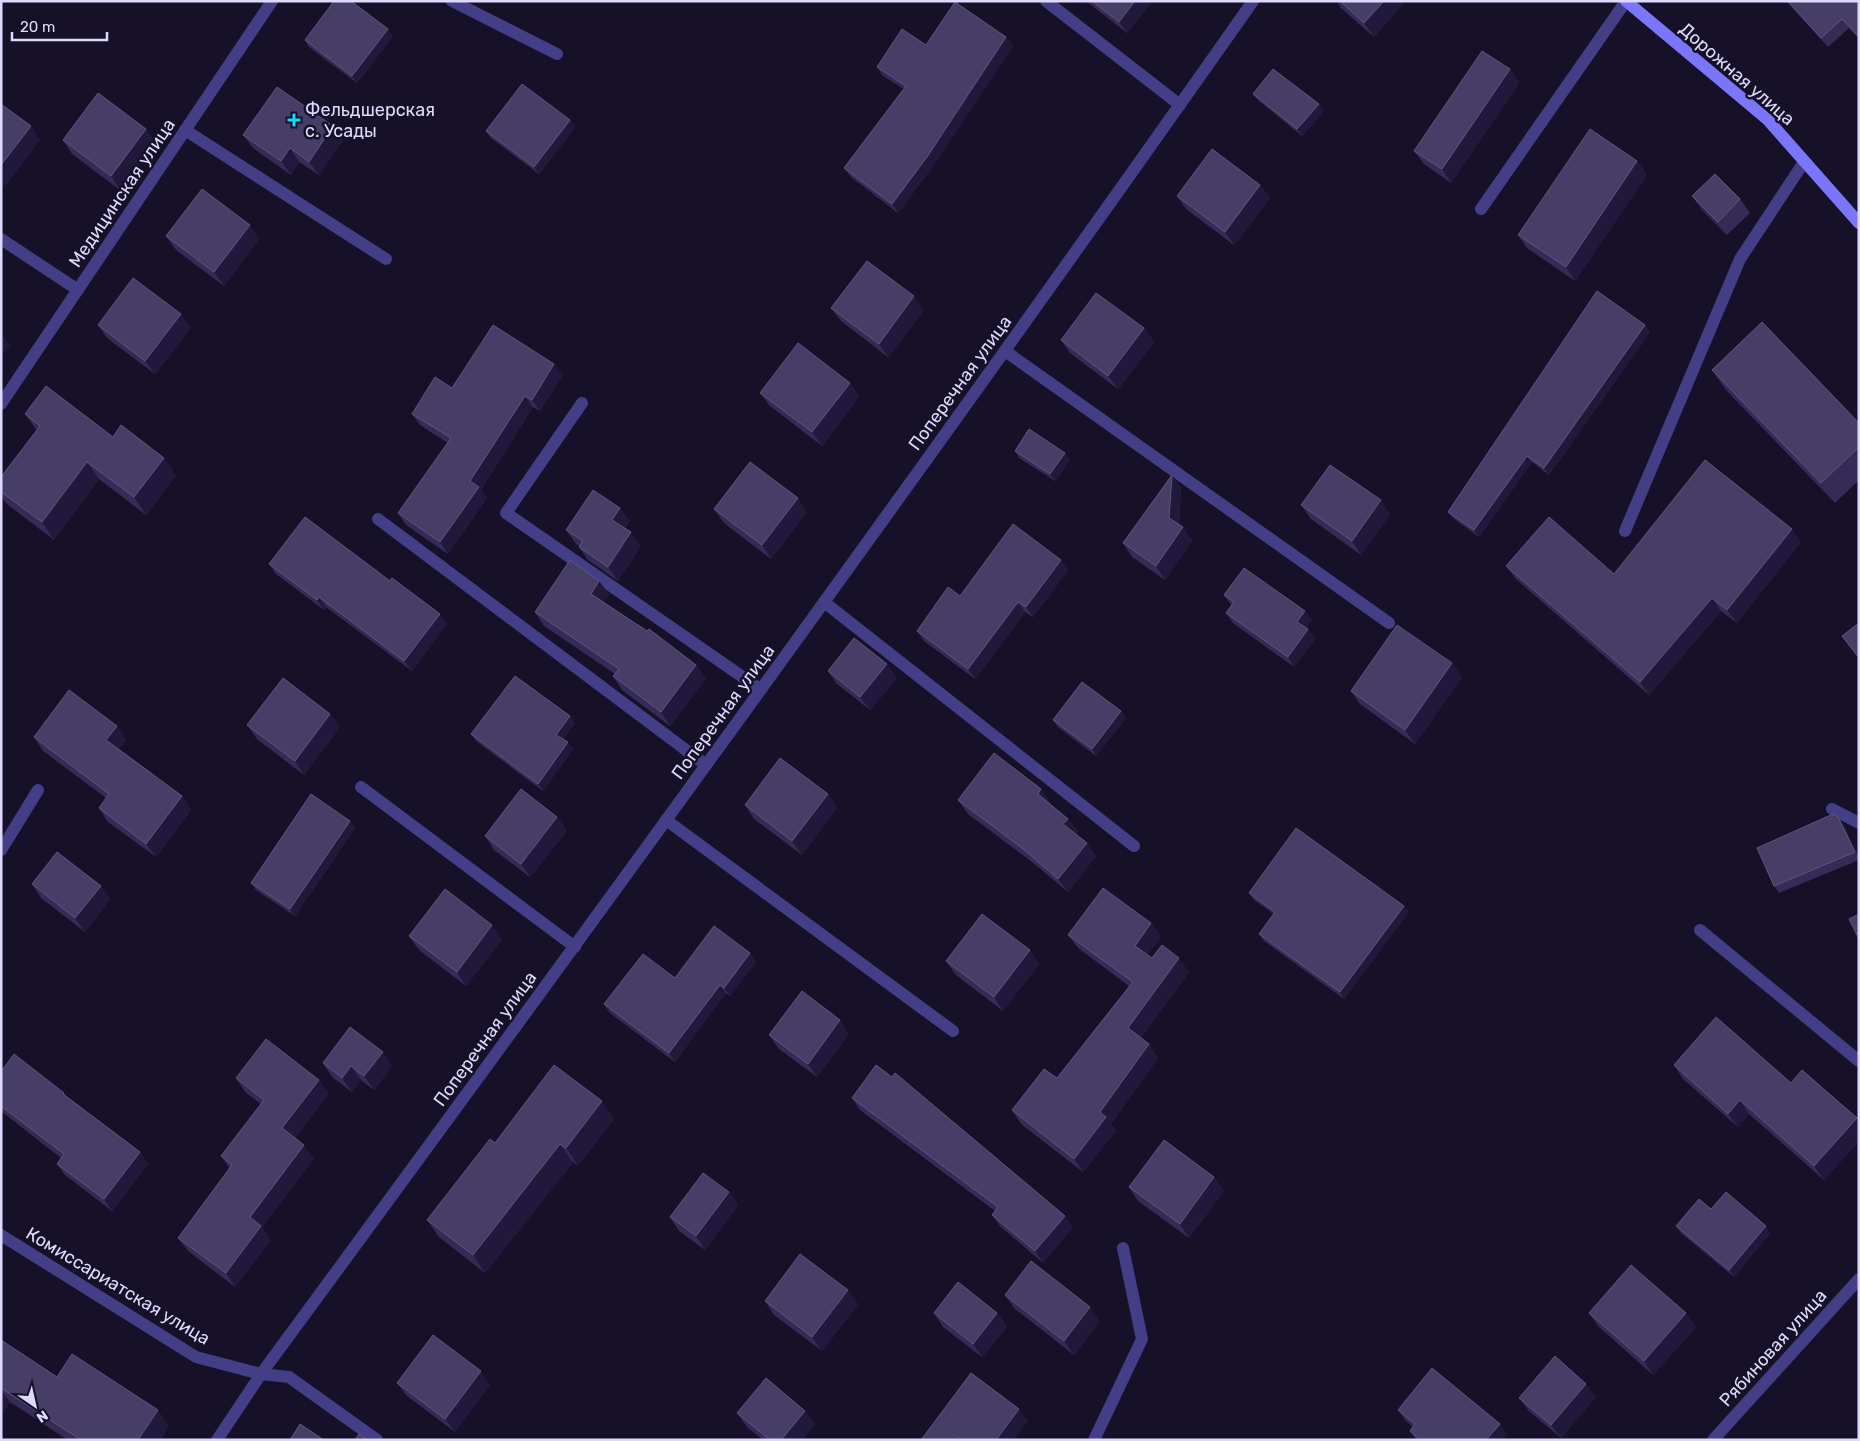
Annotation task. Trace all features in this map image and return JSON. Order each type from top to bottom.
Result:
[{"type":"street","name":"Медицинская улица","points":[[1,404],[272,1]]},
{"type":"street","points":[[452,1],[557,54]]},
{"type":"street","points":[[1046,1],[1180,105]]},
{"type":"street","name":"Поперечная улица","points":[[217,1440],[260,1374],[575,947],[1005,351],[1254,1]]},
{"type":"street","points":[[1482,209],[1626,1]]},
{"type":"street","name":"Дорожная улица","points":[[1626,1],[1768,120],[1859,223]]},
{"type":"street","points":[[186,130],[386,259]]},
{"type":"street","points":[[1625,531],[1740,259],[1804,162]]},
{"type":"street","points":[[1,240],[78,290]]},
{"type":"street","points":[[1005,351],[1389,623]]},
{"type":"street","points":[[582,403],[506,513],[760,689]]},
{"type":"street","points":[[378,519],[706,765]]},
{"type":"street","points":[[824,602],[1134,846]]},
{"type":"street","points":[[361,786],[575,947]]},
{"type":"street","points":[[1,850],[38,790]]},
{"type":"street","points":[[1832,809],[1859,824]]},
{"type":"street","points":[[666,820],[952,1032]]},
{"type":"street","points":[[1700,930],[1859,1060]]},
{"type":"street","name":"Комиссариатская улица","points":[[1,1235],[196,1357],[260,1374],[289,1377],[377,1440]]},
{"type":"street","points":[[1094,1440],[1142,1339],[1123,1248]]},
{"type":"street","name":"Рябиновая улица","points":[[1714,1440],[1859,1279]]},
{"type":"building","points":[[334,1],[351,1],[388,29],[352,76],[305,40]]},
{"type":"building","points":[[1092,1],[1135,1],[1119,22]]},
{"type":"building","points":[[1340,1],[1384,1],[1364,23]]},
{"type":"building","points":[[1788,1],[1859,1],[1859,37],[1842,19],[1821,38]]},
{"type":"building","points":[[955,2],[1006,37],[927,157],[892,204],[844,168],[906,86],[877,67],[902,29],[926,45]]},
{"type":"building","points":[[1482,51],[1510,69],[1442,169],[1414,151]]},
{"type":"building","points":[[1273,69],[1319,104],[1297,129],[1253,94]]},
{"type":"building","points":[[522,84],[570,120],[534,167],[486,131]]},
{"type":"building","name":"Фельдшерская с. Усады","points":[[277,87],[333,126],[309,162],[290,148],[281,161],[243,135]]},
{"type":"building","points":[[98,93],[146,129],[111,176],[63,140]]},
{"type":"building","points":[[1,104],[31,126],[1,165]]},
{"type":"building","points":[[1590,129],[1637,161],[1566,267],[1518,235]]},
{"type":"building","points":[[1212,149],[1260,185],[1225,232],[1177,196]]},
{"type":"building","points":[[1715,174],[1740,199],[1718,222],[1692,196]]},
{"type":"building","points":[[202,189],[250,225],[214,272],[166,236]]},
{"type":"building","points":[[867,261],[914,296],[879,344],[831,308]]},
{"type":"building","points":[[133,278],[181,314],[145,361],[98,325]]},
{"type":"building","points":[[1597,291],[1645,325],[1544,468],[1527,456],[1474,530],[1448,512]]},
{"type":"building","points":[[1096,293],[1144,328],[1108,376],[1061,340]]},
{"type":"building","points":[[1762,322],[1859,423],[1859,447],[1821,483],[1712,370]]},
{"type":"building","points":[[493,325],[554,364],[532,400],[525,396],[470,481],[479,487],[440,542],[398,513],[451,438],[412,414],[435,377],[452,388]]},
{"type":"building","points":[[798,343],[850,383],[812,432],[760,393]]},
{"type":"building","points":[[46,386],[113,437],[121,425],[164,458],[134,497],[87,462],[42,522],[1,492],[1,477],[40,426],[25,414]]},
{"type":"building","points":[[1029,429],[1065,453],[1050,474],[1015,451]]},
{"type":"building","points":[[1705,460],[1792,529],[1727,610],[1712,598],[1640,682],[1506,566],[1549,517],[1614,574]]},
{"type":"building","points":[[750,462],[798,498],[762,545],[714,509]]},
{"type":"building","points":[[1330,465],[1381,500],[1352,541],[1301,505]]},
{"type":"building","points":[[1172,475],[1169,518],[1183,527],[1156,566],[1123,543]]},
{"type":"building","points":[[593,490],[620,508],[612,520],[631,532],[608,567],[579,547],[583,541],[566,530]]},
{"type":"building","points":[[305,517],[390,581],[392,578],[440,614],[404,661],[319,597],[317,600],[269,564]]},
{"type":"building","points":[[1013,524],[1061,560],[1026,607],[1018,602],[968,669],[917,631],[948,587],[960,596]]},
{"type":"building","points":[[570,560],[599,581],[591,594],[647,631],[649,629],[696,665],[661,712],[613,676],[619,669],[535,612]]},
{"type":"building","points":[[1244,568],[1305,611],[1297,622],[1308,629],[1288,657],[1226,613],[1234,602],[1224,595]]},
{"type":"building","points":[[1859,623],[1859,658],[1842,636]]},
{"type":"building","points":[[1397,625],[1452,663],[1405,730],[1351,691]]},
{"type":"building","points":[[854,638],[887,664],[860,697],[828,671]]},
{"type":"building","points":[[515,676],[570,716],[556,735],[568,742],[538,784],[471,734]]},
{"type":"building","points":[[283,678],[330,714],[295,761],[247,725]]},
{"type":"building","points":[[1082,682],[1121,711],[1092,749],[1053,720]]},
{"type":"building","points":[[69,690],[117,726],[106,740],[182,796],[146,844],[99,808],[109,794],[34,737]]},
{"type":"building","points":[[994,753],[1041,789],[1038,794],[1068,819],[1063,824],[1087,843],[1058,879],[1022,848],[958,800]]},
{"type":"building","points":[[780,758],[828,794],[792,841],[745,805]]},
{"type":"building","points":[[521,789],[557,817],[521,864],[485,836]]},
{"type":"building","points":[[311,794],[350,821],[290,909],[251,883]]},
{"type":"building","points":[[1833,814],[1838,817],[1855,852],[1774,886],[1757,848]]},
{"type":"building","points":[[1296,828],[1404,906],[1340,992],[1259,934],[1275,912],[1249,893]]},
{"type":"building","points":[[57,852],[101,886],[75,918],[32,884]]},
{"type":"building","points":[[1103,888],[1151,923],[1135,946],[1152,958],[1162,945],[1179,958],[1128,1028],[1149,1044],[1100,1112],[1106,1117],[1074,1159],[1012,1110],[1044,1069],[1057,1078],[1133,982],[1068,935]]},
{"type":"building","points":[[445,889],[492,925],[457,972],[409,936]]},
{"type":"building","points":[[982,914],[1030,950],[994,997],[946,961]]},
{"type":"building","points":[[1859,914],[1859,939],[1849,919]]},
{"type":"building","points":[[714,926],[750,953],[724,988],[720,985],[669,1053],[604,1004],[643,954],[675,978]]},
{"type":"building","points":[[802,991],[840,1020],[808,1064],[769,1035]]},
{"type":"building","points":[[1716,1017],[1791,1083],[1802,1070],[1857,1118],[1814,1166],[1740,1100],[1728,1114],[1674,1065]]},
{"type":"building","points":[[350,1027],[383,1052],[364,1076],[351,1066],[342,1078],[323,1063]]},
{"type":"building","points":[[266,1039],[319,1080],[282,1128],[304,1145],[250,1217],[261,1226],[226,1273],[178,1238],[232,1165],[221,1156],[264,1100],[236,1078]]},
{"type":"building","points":[[14,1054],[140,1152],[104,1199],[57,1164],[64,1154],[1,1106],[1,1068],[3,1069]]},
{"type":"building","points":[[554,1065],[602,1101],[566,1148],[560,1144],[473,1255],[427,1220],[490,1139],[495,1143]]},
{"type":"building","points":[[876,1065],[892,1077],[895,1073],[1065,1216],[1035,1251],[992,1215],[998,1207],[852,1098]]},
{"type":"building","points":[[1164,1140],[1214,1177],[1180,1224],[1129,1187]]},
{"type":"building","points":[[703,1173],[729,1192],[696,1236],[670,1217]]},
{"type":"building","points":[[1726,1192],[1766,1226],[1729,1270],[1676,1226],[1699,1199],[1711,1209]]},
{"type":"building","points":[[800,1254],[848,1290],[812,1337],[765,1301]]},
{"type":"building","points":[[1031,1261],[1090,1307],[1064,1341],[1005,1295]]},
{"type":"building","points":[[1631,1265],[1686,1313],[1644,1361],[1589,1313]]},
{"type":"building","points":[[958,1282],[997,1313],[973,1344],[934,1313]]},
{"type":"building","points":[[433,1335],[481,1371],[445,1419],[397,1383]]},
{"type":"building","points":[[1,1340],[57,1377],[72,1354],[158,1410],[138,1440],[81,1440],[1,1388]]},
{"type":"building","points":[[1555,1356],[1586,1384],[1551,1425],[1519,1398]]},
{"type":"building","points":[[1432,1368],[1500,1424],[1486,1440],[1420,1440],[1410,1431],[1415,1424],[1398,1410]]},
{"type":"building","points":[[971,1373],[1019,1409],[996,1440],[962,1440],[959,1437],[958,1440],[921,1440]]},
{"type":"building","points":[[766,1378],[805,1411],[781,1440],[770,1440],[737,1413]]},
{"type":"building","points":[[300,1424],[324,1440],[290,1440]]},
{"type":"building","points":[[359,1434],[368,1440],[355,1440]]},
{"type":"place","name":"Фельдшерская с. Усады","points":[[294,120]]}]
